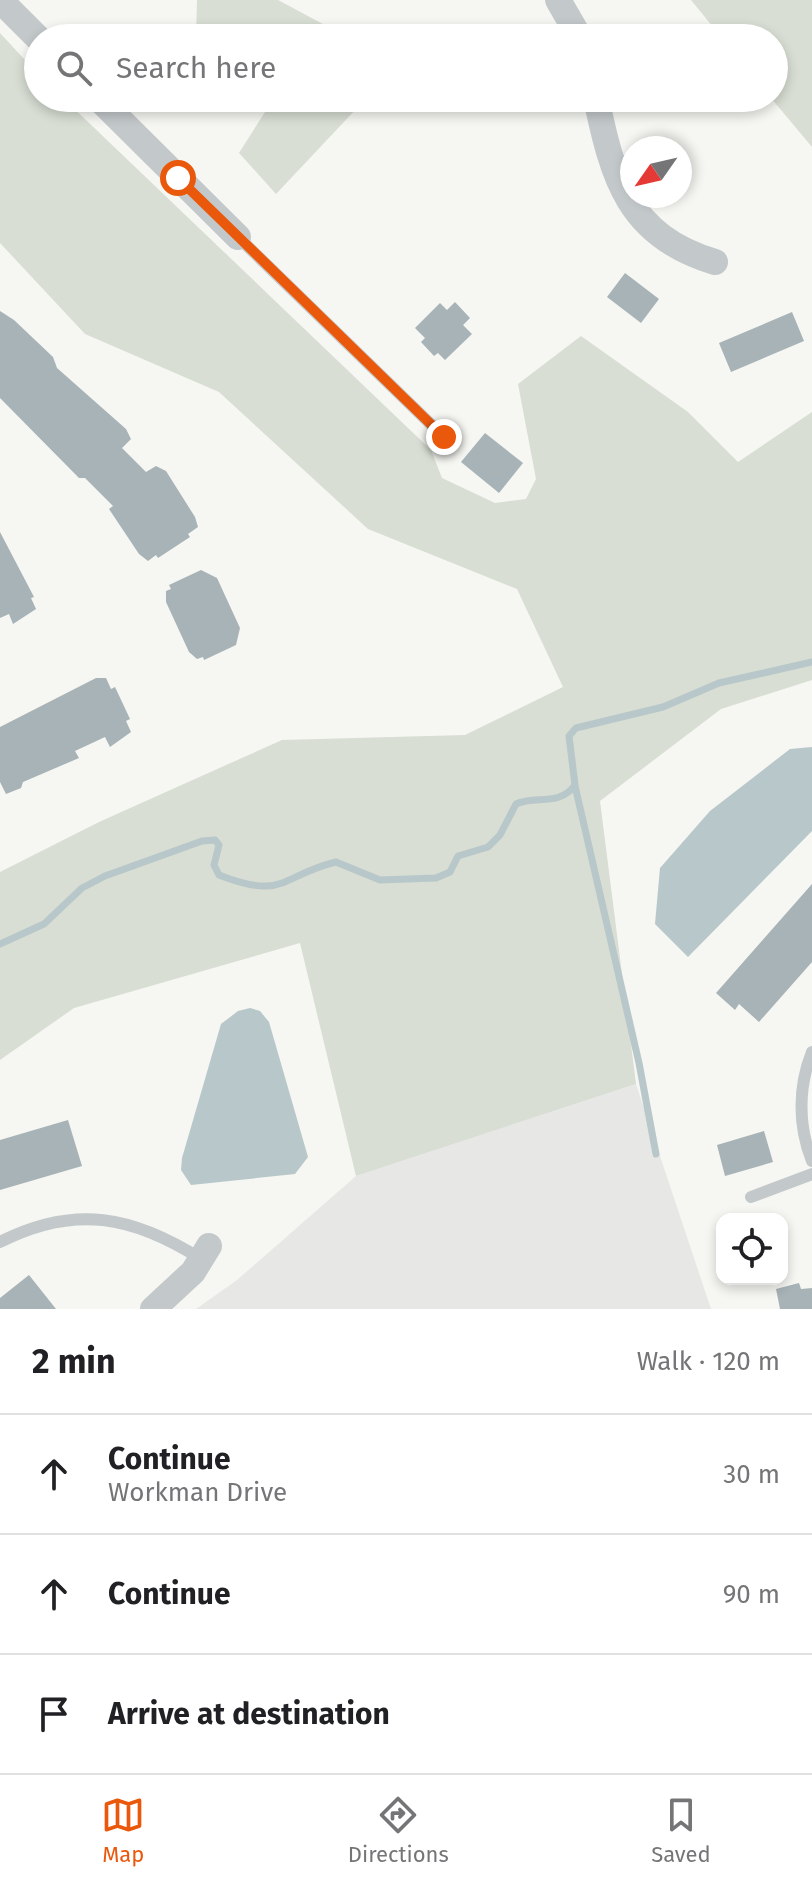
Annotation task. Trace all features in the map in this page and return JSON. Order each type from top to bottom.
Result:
[{"type":"street","points":[[0,0],[24,24]]},
{"type":"street","points":[[558,0],[572,24]]},
{"type":"street","points":[[112,112],[238,237]]},
{"type":"street","points":[[599,112],[606,147],[626,199],[643,222],[662,237],[715,262]]},
{"type":"street","points":[[153,1309],[193,1272],[205,1252]]},
{"type":"lane","points":[[238,237],[444,437]]},
{"type":"lane","points":[[812,1052],[804,1072],[801,1113],[812,1161]]},
{"type":"lane","points":[[751,1197],[812,1174]]},
{"type":"lane","points":[[0,1242],[23,1231],[83,1218],[106,1220],[161,1234],[205,1252]]},
{"type":"shaded area","points":[[197,0],[278,0],[323,24],[196,24]]},
{"type":"shaded area","points":[[691,0],[812,0],[812,147],[783,112],[788,112],[788,24],[711,24]]},
{"type":"shaded area","points":[[0,33],[24,59],[24,112],[78,112],[431,450],[442,478],[495,503],[526,499],[536,479],[518,384],[581,336],[688,412],[738,462],[812,412],[812,680],[721,709],[600,801],[636,1084],[356,1176],[300,943],[74,1008],[0,1060],[0,872],[99,822],[282,740],[465,735],[563,687],[517,589],[368,529],[219,392],[85,334],[0,243]]},
{"type":"shaded area","points":[[265,112],[353,112],[276,194],[239,153]]},
{"type":"shaded area","points":[[812,747],[812,831],[688,957],[655,924],[660,868],[710,811],[790,749]]},
{"type":"shaded area","points":[[250,1008],[260,1011],[269,1022],[308,1157],[295,1174],[191,1185],[181,1170],[182,1158],[221,1024],[238,1011]]},
{"type":"shaded area","points":[[636,1084],[711,1309],[196,1309],[237,1280],[356,1176]]},
{"type":"building","points":[[625,273],[659,299],[641,323],[607,297]]},
{"type":"building","points":[[455,302],[470,318],[463,325],[472,334],[445,360],[438,353],[434,356],[421,342],[425,338],[415,328],[440,303],[447,310]]},
{"type":"building","points":[[0,311],[14,320],[53,357],[57,368],[126,429],[131,439],[122,448],[146,472],[156,466],[166,471],[195,517],[198,527],[188,534],[190,537],[148,561],[139,554],[109,509],[113,506],[85,478],[79,478],[0,398]]},
{"type":"building","points":[[792,312],[804,341],[731,372],[719,343]]},
{"type":"building","points":[[485,433],[523,463],[499,493],[461,462]]},
{"type":"building","points":[[0,532],[34,597],[31,598],[36,609],[13,624],[9,614],[0,618]]},
{"type":"building","points":[[201,570],[217,578],[240,628],[236,645],[204,660],[203,657],[197,659],[189,652],[166,602],[166,591],[171,589],[169,585]]},
{"type":"building","points":[[96,678],[106,678],[111,689],[115,687],[130,719],[126,721],[131,732],[110,747],[105,737],[75,751],[79,758],[23,782],[21,788],[6,794],[0,782],[0,727]]},
{"type":"building","points":[[812,884],[812,962],[759,1022],[739,1004],[735,1010],[716,993]]},
{"type":"building","points":[[68,1120],[82,1166],[0,1190],[0,1140]]},
{"type":"building","points":[[764,1131],[773,1162],[725,1176],[717,1145]]},
{"type":"building","points":[[29,1275],[56,1309],[0,1309],[0,1298]]},
{"type":"building","points":[[799,1283],[801,1289],[812,1288],[812,1309],[780,1309],[776,1289]]},
{"type":"waterway","points":[[0,944],[44,924],[82,888],[105,876],[202,841],[215,840],[219,845],[214,865],[219,875],[257,886],[282,883],[336,862],[380,880],[436,878],[450,872],[458,856],[488,847],[500,835],[516,804],[555,798],[569,792],[575,785],[569,736],[576,728],[663,707],[719,683],[812,662]]},
{"type":"waterway","points":[[575,786],[639,1063],[656,1154]]},
{"type":"route","points":[[178,178],[444,437]]}]
